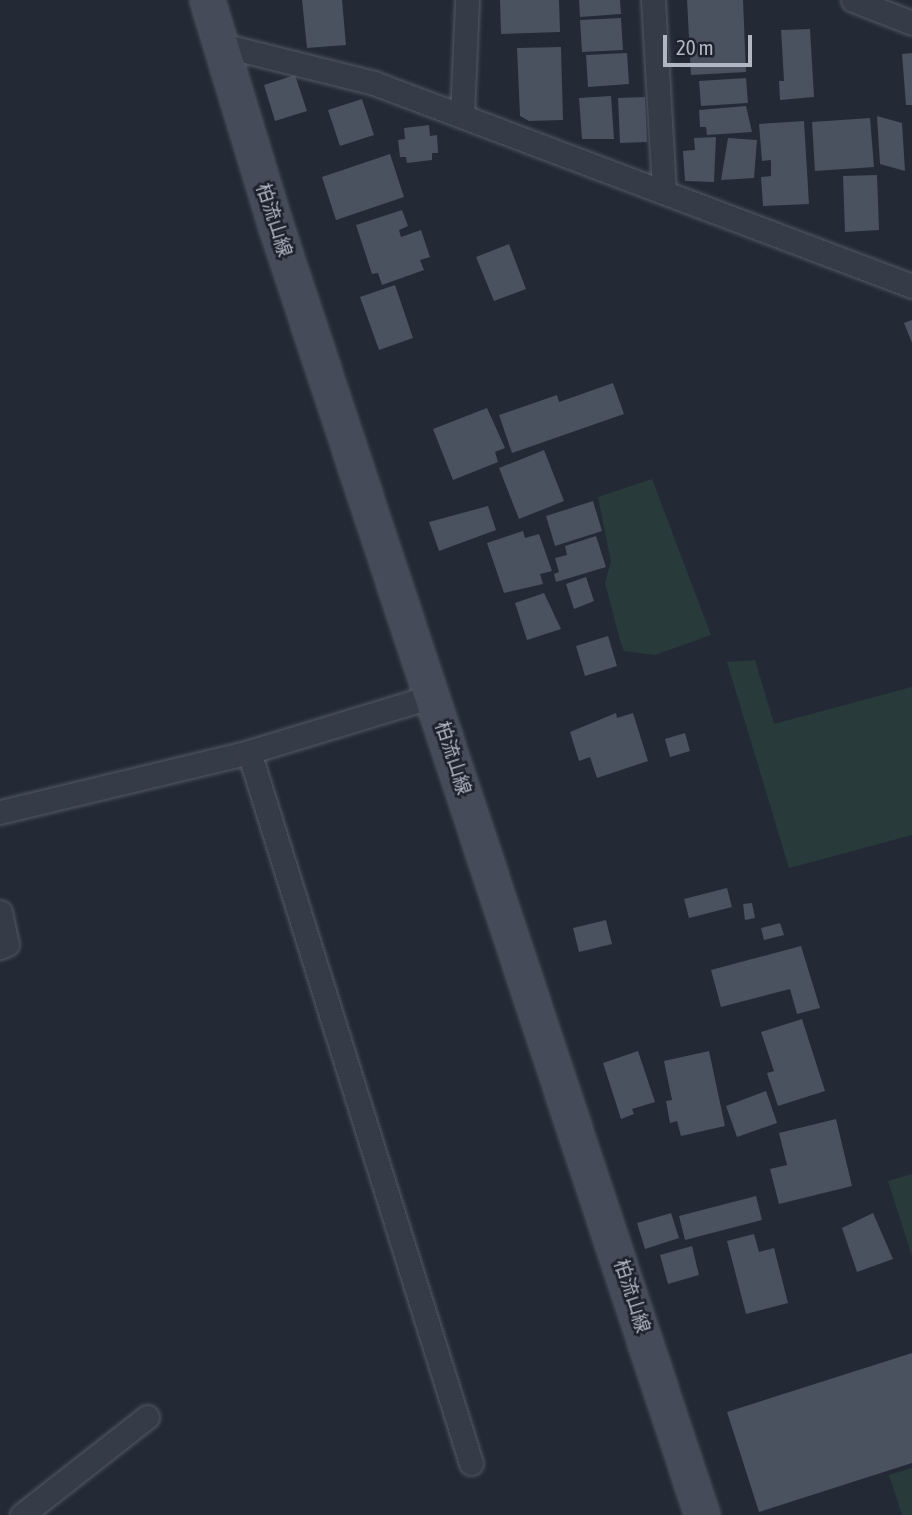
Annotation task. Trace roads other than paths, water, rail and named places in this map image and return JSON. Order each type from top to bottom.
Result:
[{"type":"main road","name":"柏流山線","points":[[207,0],[218,44],[702,1515]]},
{"type":"street","points":[[463,116],[467,0]]},
{"type":"street","points":[[653,0],[664,192]]},
{"type":"street","points":[[853,0],[912,23]]},
{"type":"street","points":[[218,44],[374,83],[912,286]]},
{"type":"street","points":[[0,812],[249,752],[433,696]]},
{"type":"street","points":[[249,752],[471,1463]]},
{"type":"street","points":[[0,912],[7,944],[0,947]]},
{"type":"street","points":[[22,1515],[146,1417]]}]
